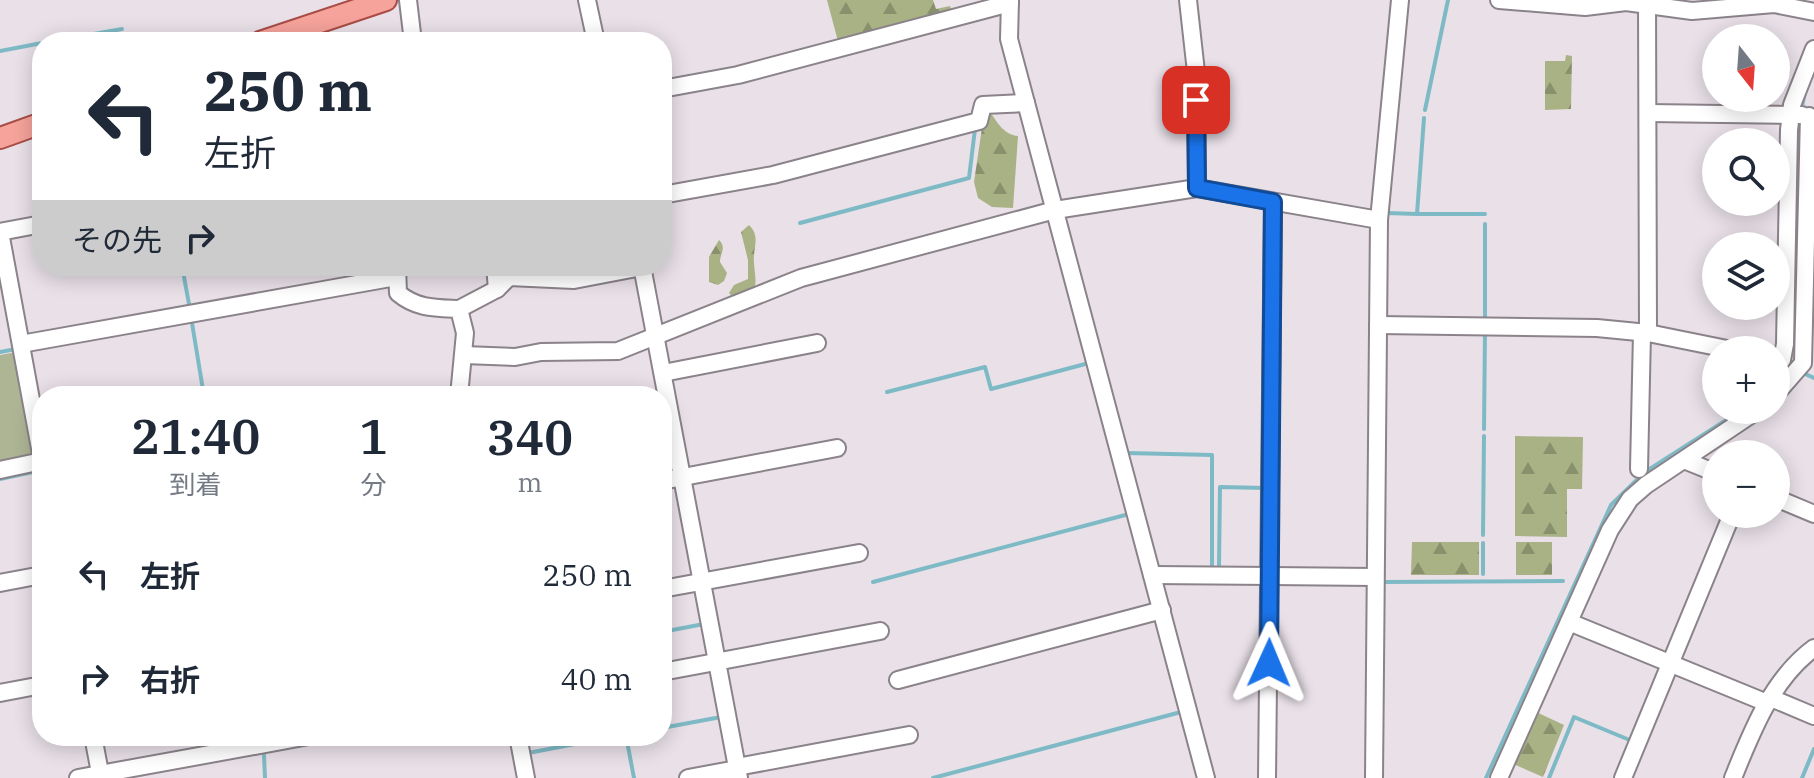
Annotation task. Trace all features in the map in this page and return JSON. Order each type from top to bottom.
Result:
[{"type":"main road","points":[[290,32],[386,0]]},
{"type":"main road","points":[[0,138],[32,127]]},
{"type":"street","points":[[408,0],[412,32]]},
{"type":"street","points":[[587,0],[594,32]]},
{"type":"street","points":[[1196,0],[1188,0],[1196,72],[1197,188]]},
{"type":"street","points":[[1374,778],[1379,220],[1400,0]]},
{"type":"street","points":[[1499,0],[1585,7],[1647,2],[1692,11],[1774,4],[1814,12]]},
{"type":"street","points":[[672,87],[738,75],[1010,2],[1009,39],[1206,778]]},
{"type":"street","points":[[1639,469],[1645,333],[1647,2]]},
{"type":"street","points":[[1803,115],[1792,105],[1814,49]]},
{"type":"street","points":[[672,193],[773,175],[979,121],[983,105],[1026,103]]},
{"type":"street","points":[[1648,113],[1803,115]]},
{"type":"street","points":[[1792,361],[1785,344],[1789,130],[1803,115]]},
{"type":"street","points":[[464,355],[515,357],[541,352],[618,351],[801,278],[1055,210],[1197,188],[1379,220]]},
{"type":"street","points":[[1267,778],[1273,202]]},
{"type":"street","points":[[32,226],[0,232],[32,405]]},
{"type":"street","points":[[21,344],[376,276]]},
{"type":"street","points":[[397,276],[398,293],[409,302],[427,308],[459,309],[497,289],[509,277],[574,280],[595,276]]},
{"type":"street","points":[[496,276],[497,289]]},
{"type":"street","points":[[644,276],[665,386]]},
{"type":"street","points":[[459,309],[465,333],[460,386]]},
{"type":"street","points":[[1378,325],[1597,328],[1702,344]]},
{"type":"street","points":[[663,373],[817,343]]},
{"type":"street","points":[[672,422],[738,771]]},
{"type":"street","points":[[1499,778],[1610,530],[1630,499],[1737,424]]},
{"type":"street","points":[[672,479],[837,448]]},
{"type":"street","points":[[1684,460],[1702,467]]},
{"type":"street","points":[[0,470],[32,462]]},
{"type":"street","points":[[1790,504],[1814,514]]},
{"type":"street","points":[[1623,778],[1726,528]]},
{"type":"street","points":[[672,587],[859,553]]},
{"type":"street","points":[[1152,575],[1375,577]]},
{"type":"street","points":[[0,583],[32,577]]},
{"type":"street","points":[[898,680],[1162,610]]},
{"type":"street","points":[[1569,622],[1669,663],[1814,716]]},
{"type":"street","points":[[672,670],[880,631]]},
{"type":"street","points":[[1733,778],[1756,720],[1797,661],[1814,648]]},
{"type":"street","points":[[0,693],[32,687]]},
{"type":"street","points":[[688,778],[738,771],[909,735]]},
{"type":"street","points":[[95,746],[101,776]]},
{"type":"street","points":[[78,778],[257,746]]},
{"type":"street","points":[[520,746],[526,778]]},
{"type":"green space","points":[[827,0],[933,0],[936,9],[950,6],[953,14],[839,45]]},
{"type":"green space","points":[[1566,55],[1572,56],[1571,109],[1545,110],[1545,61],[1565,61]]},
{"type":"green space","points":[[990,112],[1005,131],[1018,136],[1013,208],[992,207],[978,198],[974,182],[984,114]]},
{"type":"green space","points":[[749,225],[755,236],[754,289],[750,293],[732,296],[729,293],[734,285],[748,279],[748,260],[741,232]]},
{"type":"green space","points":[[719,240],[723,248],[720,262],[727,273],[718,285],[709,282],[709,257]]},
{"type":"green space","points":[[17,352],[32,435],[32,457],[0,464],[0,355]]},
{"type":"green space","points":[[1515,436],[1583,437],[1582,489],[1567,489],[1567,537],[1515,536]]},
{"type":"green space","points":[[1412,542],[1479,542],[1479,575],[1411,575]]},
{"type":"green space","points":[[1516,542],[1552,542],[1552,575],[1516,575]]},
{"type":"green space","points":[[1534,711],[1564,725],[1543,777],[1511,763]]},
{"type":"waterway","points":[[1425,110],[1448,0]]},
{"type":"waterway","points":[[105,32],[122,29]]},
{"type":"waterway","points":[[0,51],[32,45]]},
{"type":"waterway","points":[[1801,111],[1805,92]]},
{"type":"waterway","points":[[1387,213],[1417,214],[1424,118]]},
{"type":"waterway","points":[[1796,182],[1800,119]]},
{"type":"waterway","points":[[800,223],[969,178],[975,129]]},
{"type":"waterway","points":[[1417,214],[1485,214]]},
{"type":"waterway","points":[[1485,224],[1485,320]]},
{"type":"waterway","points":[[184,276],[189,304]]},
{"type":"waterway","points":[[657,305],[661,326]]},
{"type":"waterway","points":[[192,323],[202,386]]},
{"type":"waterway","points":[[1484,429],[1485,331]]},
{"type":"waterway","points":[[0,352],[16,349]]},
{"type":"waterway","points":[[887,392],[985,367],[991,389],[1089,363]]},
{"type":"waterway","points":[[1803,373],[1814,378]]},
{"type":"waterway","points":[[1486,778],[1611,505],[1645,472],[1720,424]]},
{"type":"waterway","points":[[1483,535],[1484,436]]},
{"type":"waterway","points":[[1126,453],[1212,455],[1212,567]]},
{"type":"waterway","points":[[0,479],[32,472]]},
{"type":"waterway","points":[[1219,565],[1220,487],[1265,488],[1265,491]]},
{"type":"waterway","points":[[873,582],[1129,514]]},
{"type":"waterway","points":[[1483,543],[1483,574]]},
{"type":"waterway","points":[[1382,582],[1563,581]]},
{"type":"waterway","points":[[672,630],[704,624]]},
{"type":"waterway","points":[[933,778],[1181,712]]},
{"type":"waterway","points":[[672,726],[721,717]]},
{"type":"waterway","points":[[1549,778],[1574,717],[1632,741]]},
{"type":"waterway","points":[[528,753],[565,746]]},
{"type":"waterway","points":[[628,746],[634,778]]},
{"type":"waterway","points":[[1802,778],[1814,749]]},
{"type":"waterway","points":[[264,755],[265,778]]},
{"type":"route","points":[[1196,100],[1197,188],[1273,202],[1269,663]]}]
